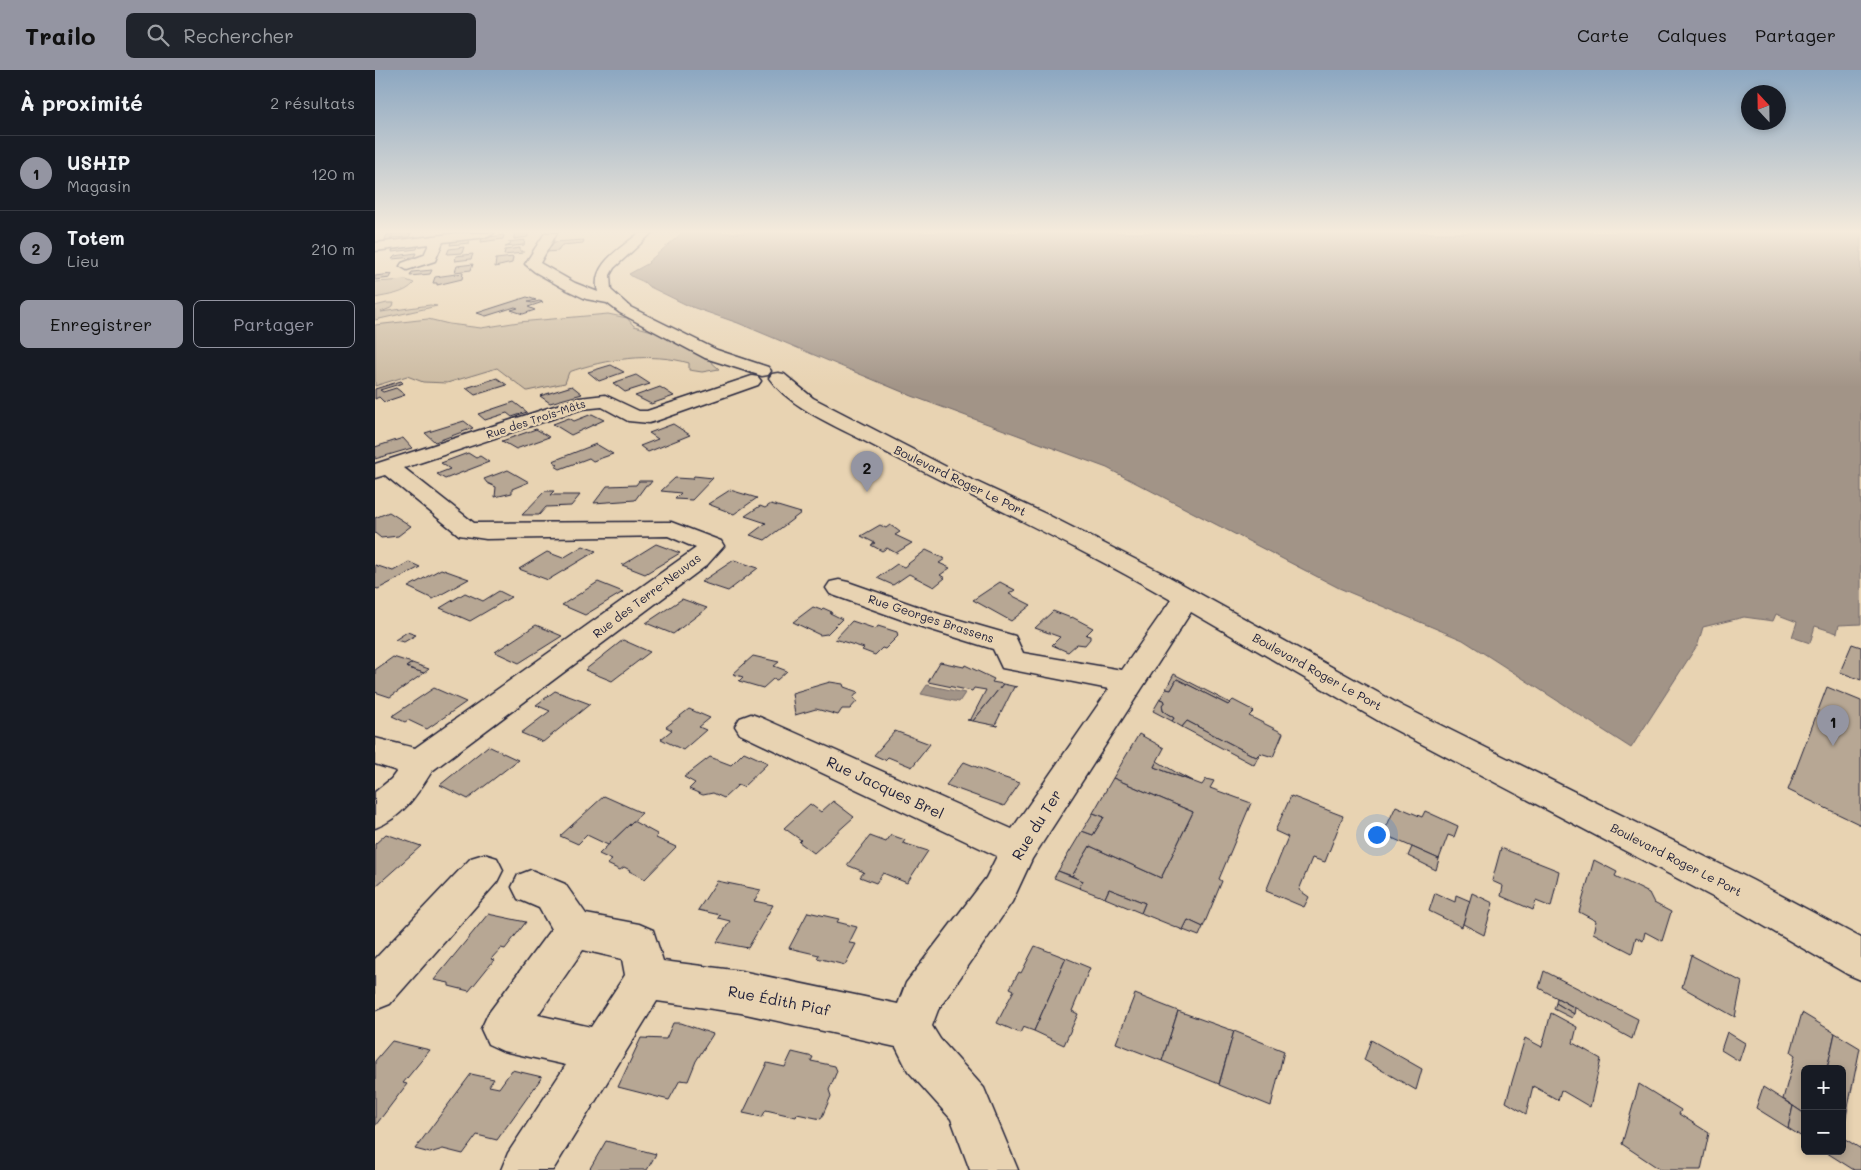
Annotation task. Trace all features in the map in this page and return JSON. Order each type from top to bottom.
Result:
[{"type":"street","points":[[569,284],[589,295],[601,299],[611,299]]},
{"type":"street","points":[[603,284],[604,292],[611,299]]},
{"type":"street","name":"Boulevard Roger Le Port","points":[[611,299],[625,310],[711,354],[764,377],[806,402],[958,482],[1040,520],[1186,598],[1393,715],[1739,892],[1861,960]]},
{"type":"street","name":"Rue des Trois-Mâts","points":[[382,469],[584,403],[605,401],[635,417],[649,417],[764,377]]},
{"type":"street","name":"Rue des Terre-Neuvas","points":[[375,813],[403,789],[420,762],[698,560],[712,546],[671,529],[486,532],[467,530],[382,469]]},
{"type":"street","name":"Rue Georges Brassens","points":[[839,588],[932,621],[1005,644],[1012,661],[1130,682]]},
{"type":"street","name":"Rue du Ter","points":[[917,1042],[921,998],[999,890],[1019,849],[1186,598]]},
{"type":"street","name":"Rue Jacques Brel","points":[[751,726],[1019,849]]},
{"type":"street","points":[[375,751],[393,757],[420,762]]},
{"type":"street","points":[[375,989],[484,870]]},
{"type":"street","points":[[525,1170],[647,978],[639,943],[573,930],[552,896],[531,887]]},
{"type":"street","points":[[573,930],[503,1029],[601,1051]]},
{"type":"street","name":"Rue Édith Piaf","points":[[647,978],[741,992],[917,1042]]},
{"type":"street","points":[[917,1042],[968,1104],[994,1170]]},
{"type":"shaded area","points":[[375,284],[413,284],[401,292],[375,298]]},
{"type":"shaded area","points":[[646,284],[1861,284],[1861,624],[1839,625],[1837,633],[1815,626],[1810,643],[1792,637],[1797,622],[1776,614],[1773,621],[1744,617],[1703,627],[1698,644],[1631,748],[1463,640],[1339,588],[1107,468],[912,396],[738,323],[689,306]]},
{"type":"shaded area","points":[[394,303],[393,307],[381,312],[430,305],[437,306],[375,320],[375,306]]},
{"type":"shaded area","points":[[608,314],[627,318],[634,326],[663,334],[708,359],[719,369],[702,372],[689,370],[689,363],[675,360],[629,358],[583,367],[569,372],[565,383],[527,391],[497,368],[447,383],[423,382],[407,376],[375,386],[375,325],[428,319],[481,328],[519,322]]},
{"type":"shaded area","points":[[927,685],[965,693],[959,702],[921,694]]},
{"type":"building","points":[[527,297],[536,300],[528,302],[543,302],[528,307],[535,310],[523,314],[511,310],[518,308],[515,307],[486,316],[477,313]]},
{"type":"building","points":[[611,365],[624,372],[599,381],[588,372]]},
{"type":"building","points":[[636,375],[650,384],[625,392],[613,383]]},
{"type":"building","points":[[497,378],[507,385],[475,395],[466,388]]},
{"type":"building","points":[[401,381],[403,383],[380,390],[383,392],[396,388],[405,395],[384,402],[379,397],[375,399],[375,389]]},
{"type":"building","points":[[572,386],[582,394],[550,403],[540,396]]},
{"type":"building","points":[[660,387],[674,396],[651,404],[635,396]]},
{"type":"building","points":[[514,402],[527,412],[512,417],[507,413],[485,420],[478,414]]},
{"type":"building","points":[[592,414],[604,420],[571,435],[553,424],[569,418],[574,421]]},
{"type":"building","points":[[464,421],[473,428],[435,442],[425,433]]},
{"type":"building","points":[[673,424],[690,435],[648,452],[640,446],[658,439],[649,433]]},
{"type":"building","points":[[536,429],[549,437],[516,449],[502,441]]},
{"type":"building","points":[[403,438],[412,448],[375,459],[375,447]]},
{"type":"building","points":[[596,444],[613,454],[593,461],[589,458],[560,469],[555,466],[558,465],[553,461]]},
{"type":"building","points":[[468,453],[476,458],[480,456],[489,462],[445,479],[437,474],[450,469],[441,463]]},
{"type":"building","points":[[508,470],[529,482],[512,489],[512,493],[495,497],[496,487],[487,483],[484,479]]},
{"type":"building","points":[[694,476],[713,478],[692,500],[675,499],[681,493],[661,491],[675,478],[692,479]]},
{"type":"building","points":[[639,481],[652,481],[649,485],[646,485],[635,500],[594,503],[607,486],[636,485]]},
{"type":"building","points":[[730,490],[757,498],[734,514],[708,504]]},
{"type":"building","points":[[545,491],[554,491],[550,495],[580,495],[571,506],[546,507],[539,515],[522,515]]},
{"type":"building","points":[[771,504],[801,513],[765,540],[750,535],[766,523],[745,516],[760,506],[765,508]]},
{"type":"building","points":[[389,512],[411,526],[398,536],[381,538],[375,533],[375,518]]},
{"type":"building","points":[[880,525],[886,528],[890,525],[900,532],[895,535],[912,543],[896,553],[887,548],[882,551],[871,545],[875,543],[861,536]]},
{"type":"building","points":[[656,544],[680,553],[645,574],[622,565]]},
{"type":"building","points":[[583,546],[596,551],[548,580],[519,569],[547,552],[563,558]]},
{"type":"building","points":[[926,550],[945,559],[939,563],[950,568],[940,575],[945,578],[934,587],[909,574],[893,585],[877,578],[897,564],[904,567]]},
{"type":"building","points":[[734,560],[758,568],[728,591],[701,582]]},
{"type":"building","points":[[409,562],[420,567],[378,589],[375,588],[375,565],[393,571]]},
{"type":"building","points":[[441,569],[469,579],[433,599],[408,587]]},
{"type":"building","points":[[598,582],[623,592],[585,615],[562,605]]},
{"type":"building","points":[[1000,582],[1015,590],[1009,594],[1031,605],[1011,621],[973,600]]},
{"type":"building","points":[[499,591],[511,597],[470,621],[440,608],[465,593],[483,601]]},
{"type":"building","points":[[682,599],[707,608],[673,634],[646,623]]},
{"type":"building","points":[[813,607],[821,610],[823,608],[842,619],[827,634],[820,635],[793,622]]},
{"type":"building","points":[[1053,611],[1072,617],[1093,628],[1086,635],[1090,636],[1090,639],[1085,645],[1077,644],[1068,652],[1052,645],[1060,637],[1035,628]]},
{"type":"building","points":[[852,621],[876,629],[878,626],[897,632],[898,636],[885,649],[882,648],[875,655],[862,650],[864,648],[835,639]]},
{"type":"building","points":[[536,625],[562,636],[519,663],[495,652]]},
{"type":"building","points":[[407,632],[416,635],[404,642],[395,640]]},
{"type":"building","points":[[623,640],[650,652],[612,681],[585,670]]},
{"type":"building","points":[[1852,644],[1861,647],[1861,680],[1840,672]]},
{"type":"building","points":[[753,656],[779,662],[774,666],[787,671],[777,680],[773,679],[763,688],[739,681],[743,677],[733,674]]},
{"type":"building","points":[[393,657],[412,663],[406,667],[424,673],[390,697],[375,692],[375,670]]},
{"type":"building","points":[[940,662],[964,667],[965,665],[994,679],[992,682],[1003,684],[973,721],[967,720],[971,719],[986,690],[974,688],[972,691],[928,682]]},
{"type":"building","points":[[412,663],[429,669],[424,673],[406,667]]},
{"type":"building","points":[[1174,674],[1230,703],[1228,705],[1177,679],[1171,690],[1166,689]]},
{"type":"building","points":[[1177,679],[1228,705],[1233,700],[1254,711],[1249,716],[1283,733],[1273,757],[1260,753],[1256,757],[1187,721],[1182,727],[1172,721],[1174,718],[1163,711],[1162,705],[1165,701],[1160,699],[1166,689],[1171,690]]},
{"type":"building","points":[[830,682],[843,684],[844,687],[858,692],[853,698],[857,701],[850,709],[842,709],[838,715],[816,709],[795,715],[792,693]]},
{"type":"building","points":[[1003,684],[1017,687],[1014,687],[995,725],[998,726],[973,721]]},
{"type":"building","points":[[1827,687],[1861,701],[1861,825],[1788,790]]},
{"type":"building","points":[[434,688],[466,702],[427,729],[408,720],[405,722],[392,716]]},
{"type":"building","points":[[555,691],[590,704],[543,742],[521,733],[550,711],[536,705]]},
{"type":"building","points":[[1160,699],[1165,701],[1162,705],[1163,711],[1174,718],[1172,721],[1153,711]]},
{"type":"building","points":[[689,709],[710,718],[699,727],[706,730],[683,750],[661,739],[672,730],[666,727]]},
{"type":"building","points":[[1187,721],[1256,757],[1260,753],[1254,765],[1182,727]]},
{"type":"building","points":[[895,731],[930,744],[912,767],[888,757],[885,760],[874,755]]},
{"type":"building","points":[[1139,734],[1164,748],[1154,767],[1202,785],[1206,779],[1214,781],[1210,788],[1251,803],[1219,879],[1222,881],[1203,927],[1188,920],[1183,930],[1141,913],[1145,903],[1109,889],[1105,898],[1079,888],[1083,881],[1072,876],[1090,846],[1161,878],[1193,812],[1113,778]]},
{"type":"building","points":[[488,746],[518,760],[468,799],[440,785]]},
{"type":"building","points":[[744,752],[768,763],[743,787],[738,785],[724,798],[713,793],[703,795],[689,789],[695,783],[684,777],[710,757],[731,765]]},
{"type":"building","points":[[1157,761],[1177,773],[1192,781],[1154,767]]},
{"type":"building","points":[[964,762],[1020,783],[1004,806],[946,785]]},
{"type":"building","points":[[1113,778],[1193,812],[1161,878],[1090,846],[1072,876],[1058,871],[1082,831],[1093,835],[1104,817],[1093,813]]},
{"type":"building","points":[[604,796],[642,813],[608,845],[587,835],[578,844],[560,836]]},
{"type":"building","points":[[1291,796],[1343,816],[1325,862],[1312,858],[1299,890],[1309,897],[1304,907],[1266,891],[1288,837],[1275,831]]},
{"type":"building","points":[[833,801],[854,817],[814,853],[799,842],[801,840],[784,828],[810,804],[821,812]]},
{"type":"building","points":[[1396,806],[1422,817],[1425,811],[1458,826],[1454,837],[1448,835],[1439,859],[1383,834]]},
{"type":"building","points":[[1093,813],[1104,817],[1093,835],[1082,831]]},
{"type":"building","points":[[633,821],[657,834],[656,838],[676,847],[645,879],[624,867],[620,870],[607,864],[612,860],[599,854]]},
{"type":"building","points":[[386,834],[421,846],[375,887],[375,844]]},
{"type":"building","points":[[891,835],[905,840],[903,843],[928,851],[907,883],[883,873],[876,883],[860,877],[864,872],[847,865],[870,836],[886,842]]},
{"type":"building","points":[[1412,847],[1439,859],[1436,870],[1408,856]]},
{"type":"building","points":[[1501,848],[1559,871],[1551,907],[1536,901],[1533,910],[1501,896],[1503,886],[1492,881]]},
{"type":"building","points":[[1594,860],[1617,872],[1615,876],[1649,893],[1654,903],[1671,912],[1662,941],[1645,932],[1643,941],[1636,937],[1632,953],[1593,933],[1596,921],[1579,912]]},
{"type":"building","points":[[1058,871],[1083,881],[1079,888],[1054,878]]},
{"type":"building","points":[[717,881],[761,890],[754,901],[773,905],[748,948],[717,942],[730,921],[718,918],[720,915],[698,910]]},
{"type":"building","points":[[1109,889],[1145,903],[1141,913],[1105,898]]},
{"type":"building","points":[[1435,893],[1455,902],[1456,895],[1470,901],[1462,927],[1429,911]]},
{"type":"building","points":[[1472,893],[1493,903],[1484,935],[1463,924]]},
{"type":"building","points":[[808,912],[839,919],[837,922],[857,927],[849,943],[856,944],[845,965],[817,958],[819,955],[789,948]]},
{"type":"building","points":[[488,914],[526,922],[505,949],[501,948],[491,959],[494,960],[469,991],[449,986],[449,983],[434,980]]},
{"type":"building","points":[[1188,920],[1203,927],[1199,936],[1183,930]]},
{"type":"building","points":[[1035,946],[1066,958],[1034,1031],[1023,1027],[1020,1033],[997,1023],[1014,990],[1010,988],[1019,972],[1021,973]]},
{"type":"building","points":[[1691,955],[1742,982],[1735,1017],[1682,987]]},
{"type":"building","points":[[1066,958],[1090,968],[1072,1011],[1078,1014],[1064,1045],[1034,1031]]},
{"type":"building","points":[[1544,971],[1638,1019],[1632,1039],[1539,988]]},
{"type":"building","points":[[1135,994],[1178,1011],[1162,1061],[1116,1043]]},
{"type":"building","points":[[1557,998],[1575,1008],[1574,1014],[1556,1003]]},
{"type":"building","points":[[1556,1003],[1574,1014],[1572,1018],[1554,1009]]},
{"type":"building","points":[[1178,1011],[1234,1031],[1219,1084],[1162,1061]]},
{"type":"building","points":[[1551,1013],[1577,1027],[1573,1043],[1601,1059],[1590,1107],[1561,1090],[1558,1100],[1533,1086],[1526,1114],[1506,1102],[1525,1038],[1542,1047]]},
{"type":"building","points":[[1802,1013],[1835,1033],[1828,1065],[1801,1065],[1801,1111],[1783,1099],[1795,1055],[1791,1052]]},
{"type":"building","points":[[673,1023],[681,1023],[713,1034],[696,1061],[688,1081],[680,1080],[669,1100],[618,1087],[641,1038],[666,1039]]},
{"type":"building","points":[[1234,1031],[1284,1051],[1271,1106],[1219,1085]]},
{"type":"building","points":[[1727,1032],[1745,1043],[1739,1061],[1721,1050]]},
{"type":"building","points":[[1835,1033],[1860,1048],[1846,1117],[1846,1065],[1828,1065]]},
{"type":"building","points":[[1371,1040],[1422,1069],[1416,1090],[1364,1060]]},
{"type":"building","points":[[392,1041],[430,1050],[403,1083],[407,1084],[375,1126],[375,1061]]},
{"type":"building","points":[[792,1052],[813,1057],[811,1061],[835,1066],[837,1071],[829,1090],[831,1096],[821,1119],[797,1114],[796,1117],[766,1110],[762,1117],[743,1113],[767,1063],[785,1067]]},
{"type":"building","points":[[512,1070],[542,1077],[497,1140],[477,1135],[463,1154],[443,1149],[430,1153],[415,1149],[471,1074],[494,1079],[489,1086],[499,1088]]},
{"type":"building","points":[[1639,1084],[1681,1110],[1679,1114],[1709,1133],[1701,1170],[1661,1170],[1622,1144]]},
{"type":"building","points":[[1763,1087],[1793,1106],[1788,1128],[1756,1108]]},
{"type":"building","points":[[1793,1106],[1801,1111],[1801,1136],[1788,1128]]},
{"type":"building","points":[[1846,1140],[1861,1149],[1861,1170],[1854,1170],[1830,1155],[1846,1155]]},
{"type":"building","points":[[606,1141],[656,1154],[647,1170],[589,1170]]},
{"type":"place","name":"Totem","points":[[867,492]]},
{"type":"place","name":"USHIP","points":[[1833,746]]}]
